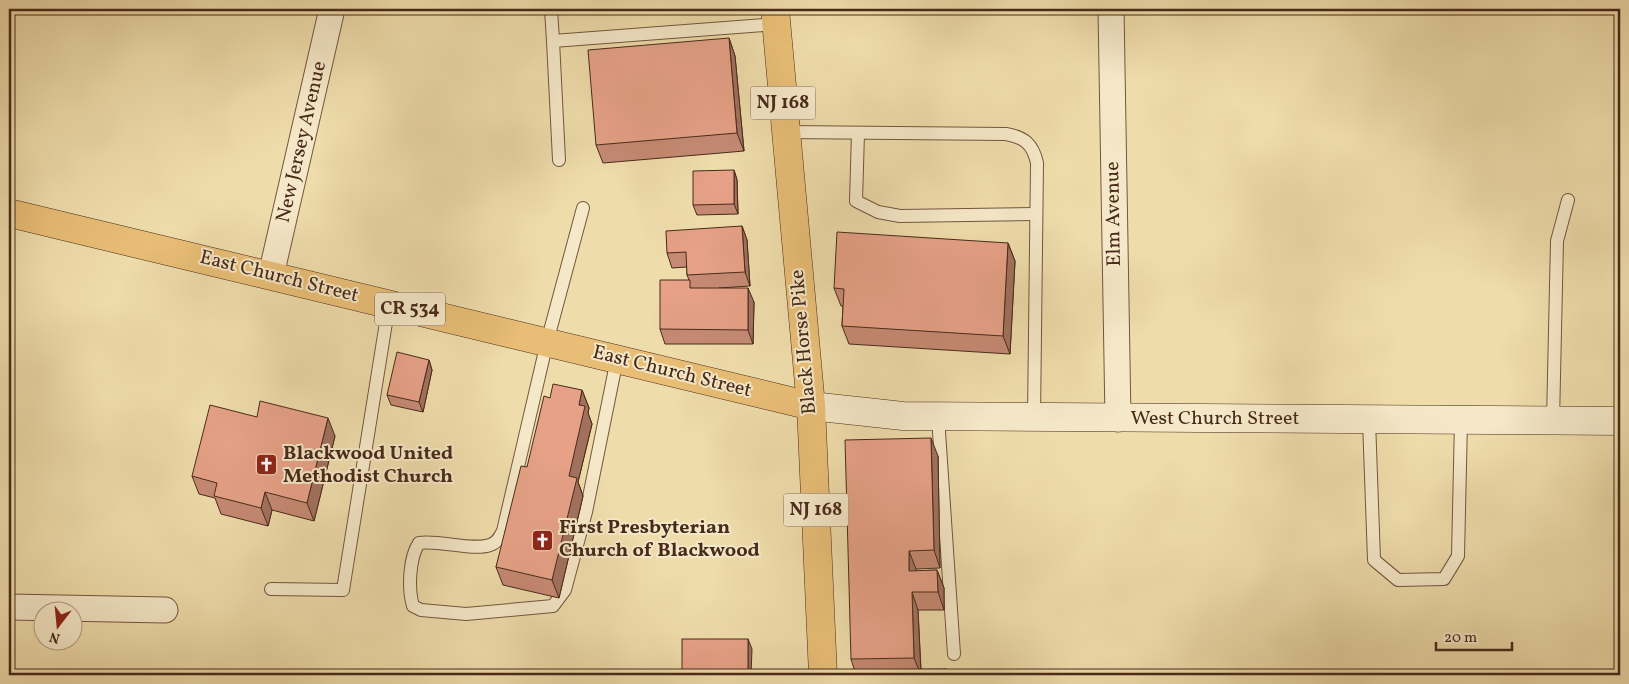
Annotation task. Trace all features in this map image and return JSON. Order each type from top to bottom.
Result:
[{"type":"main road","name":"Black Horse Pike","points":[[775,16],[811,406],[823,675]]},
{"type":"main road","name":"East Church Street","points":[[9,212],[811,406]]},
{"type":"main road","name":"West Church Street","points":[[811,406],[903,416],[938,417],[1620,421]]},
{"type":"street","name":"New Jersey Avenue","points":[[271,275],[332,9]]},
{"type":"street","name":"Elm Avenue","points":[[1111,9],[1118,419]]},
{"type":"street","points":[[9,607],[165,610]]},
{"type":"lane","points":[[551,9],[559,160]]},
{"type":"lane","points":[[553,41],[775,16]]},
{"type":"lane","points":[[786,132],[1006,134],[1020,136],[1031,145],[1035,154],[1036,214],[1034,418]]},
{"type":"lane","points":[[858,133],[856,201],[878,212],[900,216],[1036,214]]},
{"type":"lane","points":[[1553,421],[1557,241],[1568,200]]},
{"type":"lane","points":[[584,208],[547,342],[504,531],[496,542],[484,546],[431,541],[419,543],[413,551],[410,596],[413,606],[421,610],[466,614],[542,608],[553,606],[560,600],[565,590],[586,512],[617,359]]},
{"type":"lane","points":[[271,589],[343,590],[389,304]]},
{"type":"lane","points":[[938,417],[954,654]]},
{"type":"lane","points":[[1368,420],[1374,560],[1398,580],[1444,579],[1458,556],[1461,421]]},
{"type":"building","points":[[729,38],[737,133],[596,145],[588,50]]},
{"type":"building","points":[[734,170],[734,204],[693,205],[693,171]]},
{"type":"building","points":[[742,226],[745,272],[687,275],[686,252],[667,253],[666,231]]},
{"type":"building","points":[[837,232],[1008,243],[1003,336],[842,326],[844,289],[834,288]]},
{"type":"building","points":[[660,280],[690,280],[690,288],[748,288],[748,330],[660,329]]},
{"type":"building","points":[[397,352],[429,360],[419,402],[387,395]]},
{"type":"building","name":"First Presbyterian Church of Blackwood","points":[[553,384],[582,390],[579,405],[585,406],[569,476],[577,478],[552,580],[496,567],[521,466],[527,467],[544,396],[550,398]]},
{"type":"building","name":"Blackwood United Methodist Church","points":[[260,401],[328,418],[307,503],[265,492],[261,508],[214,496],[217,483],[192,476],[210,405],[257,417]]},
{"type":"building","points":[[931,438],[934,550],[909,551],[909,571],[937,570],[938,592],[912,592],[914,658],[851,659],[845,440]]},
{"type":"building","points":[[682,639],[748,639],[748,675],[682,675]]},
{"type":"building","points":[[947,669],[947,675],[858,675],[858,670]]},
{"type":"place","name":"Blackwood United Methodist Church","points":[[267,465]]},
{"type":"place","name":"First Presbyterian Church of Blackwood","points":[[543,540]]}]
